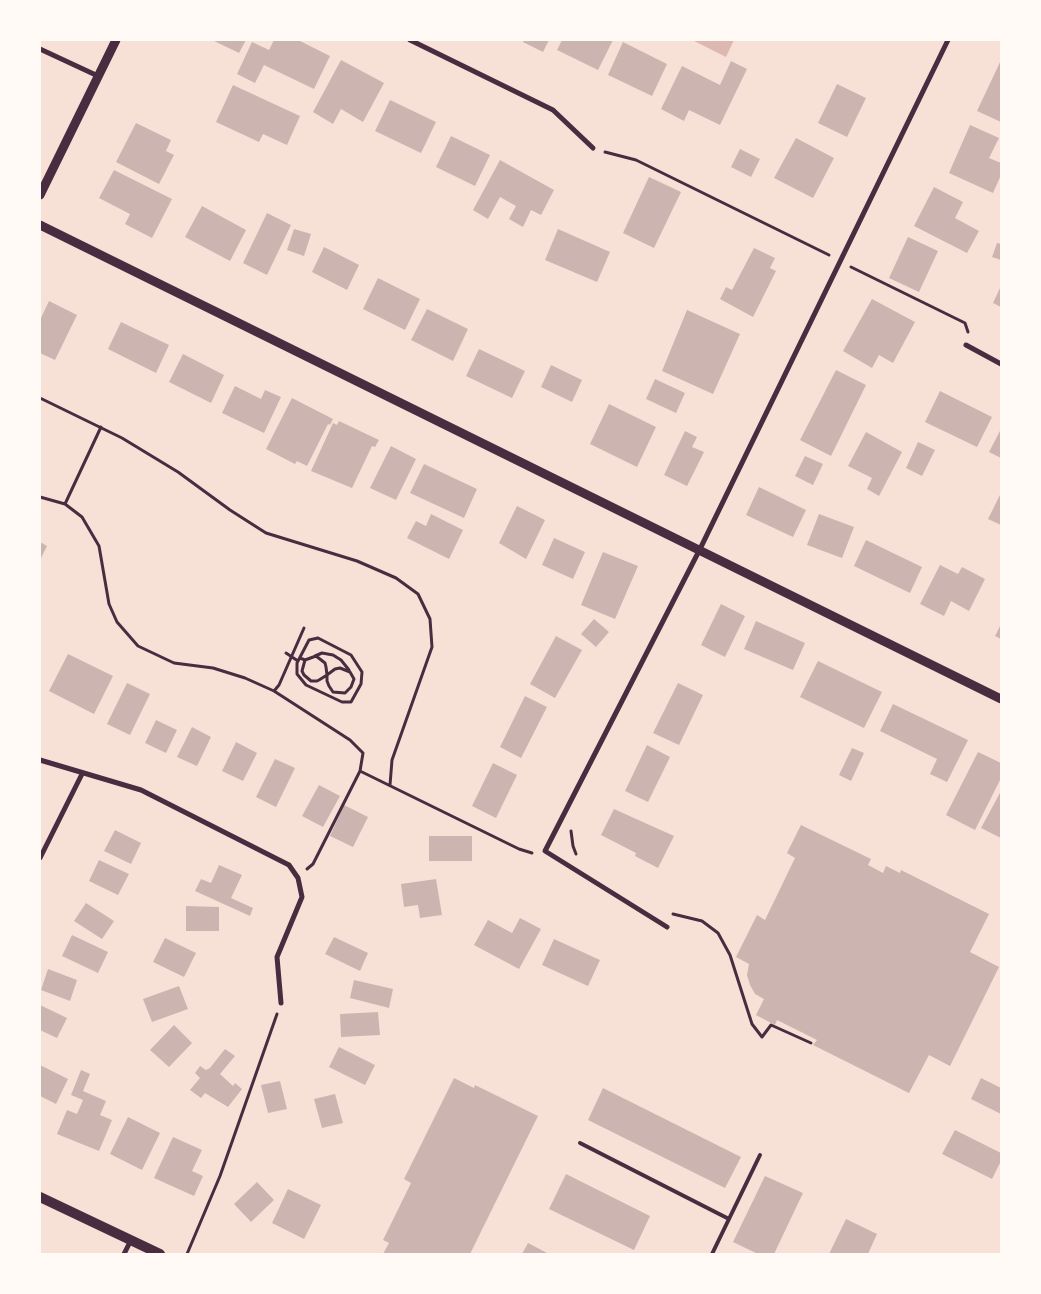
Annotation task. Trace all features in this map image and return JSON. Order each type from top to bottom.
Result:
[{"type":"main road","points":[[40,1197],[160,1254]]},
{"type":"street","points":[[40,195],[116,40]]},
{"type":"street","points":[[410,40],[553,110],[592,148]]},
{"type":"street","points":[[667,927],[545,851],[700,549],[948,40]]},
{"type":"street","points":[[40,49],[98,76]]},
{"type":"street","points":[[40,225],[1001,698]]},
{"type":"street","points":[[966,345],[1001,364]]},
{"type":"street","points":[[40,760],[141,790],[289,865],[298,878],[302,896],[277,957],[281,1003]]},
{"type":"street","points":[[40,858],[82,774]]},
{"type":"street","points":[[124,1254],[131,1240]]},
{"type":"lane","points":[[580,1143],[729,1219]]},
{"type":"lane","points":[[712,1254],[760,1155]]},
{"type":"path","points":[[592,148],[636,160],[822,250],[840,262],[965,323],[968,329],[966,345]]},
{"type":"path","points":[[40,398],[101,428],[178,472],[230,510],[266,533],[357,561],[396,578],[418,594],[430,619],[432,647],[392,760],[390,785]]},
{"type":"path","points":[[65,504],[101,428]]},
{"type":"path","points":[[40,497],[65,504],[82,517],[99,546],[109,604],[118,622],[138,646],[174,664],[213,668],[274,690],[350,740],[363,753],[360,771],[312,864],[298,878]]},
{"type":"path","points":[[274,690],[304,628]]},
{"type":"path","points":[[318,638],[351,655],[363,676],[361,684],[351,702],[342,702],[331,697],[306,684],[299,678],[296,668],[309,640],[318,638]]},
{"type":"path","points":[[286,653],[291,658],[305,660],[325,654],[337,657],[346,665],[352,676],[353,684],[345,693],[333,692],[329,686]]},
{"type":"path","points":[[314,656],[324,663],[331,697]]},
{"type":"path","points":[[305,660],[302,671],[307,678],[318,681],[340,668],[347,670],[352,676]]},
{"type":"path","points":[[360,771],[530,853]]},
{"type":"path","points":[[573,823],[573,846],[579,860]]},
{"type":"path","points":[[669,913],[702,921],[718,933],[730,955],[752,1024],[762,1037],[771,1025],[811,1042]]},
{"type":"path","points":[[187,1254],[220,1176],[281,1003]]},
{"type":"shaded area","points":[[692,40],[734,40],[726,57]]},
{"type":"building","points":[[212,40],[246,40],[239,53]]},
{"type":"building","points":[[274,40],[298,40],[330,56],[314,89],[264,65],[255,83],[237,74],[252,42],[269,50]]},
{"type":"building","points":[[524,40],[549,40],[543,52],[523,42]]},
{"type":"building","points":[[562,40],[613,40],[598,70],[557,50]]},
{"type":"building","points":[[623,42],[667,64],[652,96],[608,75]]},
{"type":"building","points":[[341,60],[384,83],[363,122],[341,109],[333,124],[313,112]]},
{"type":"building","points":[[1001,60],[1001,122],[977,111]]},
{"type":"building","points":[[731,61],[747,69],[720,125],[689,110],[684,121],[661,109],[682,66],[720,85]]},
{"type":"building","points":[[837,84],[866,98],[847,137],[818,123]]},
{"type":"building","points":[[233,85],[300,116],[287,145],[263,134],[259,142],[216,122]]},
{"type":"building","points":[[390,100],[436,122],[421,153],[375,131]]},
{"type":"building","points":[[136,123],[171,140],[166,151],[174,155],[159,184],[116,162]]},
{"type":"building","points":[[970,125],[999,138],[989,158],[1001,163],[1001,175],[993,193],[949,173]]},
{"type":"building","points":[[451,136],[490,155],[475,186],[436,167]]},
{"type":"building","points":[[796,138],[834,158],[813,198],[774,178]]},
{"type":"building","points":[[740,149],[760,159],[751,177],[731,167]]},
{"type":"building","points":[[500,160],[554,190],[541,215],[531,210],[523,227],[509,219],[516,206],[500,197],[488,219],[473,210]]},
{"type":"building","points":[[114,170],[172,199],[152,238],[125,224],[130,214],[99,198]]},
{"type":"building","points":[[649,177],[681,192],[654,248],[623,233]]},
{"type":"building","points":[[934,187],[963,202],[955,218],[979,231],[967,253],[914,226]]},
{"type":"building","points":[[202,206],[246,230],[230,261],[185,237]]},
{"type":"building","points":[[267,213],[291,225],[267,275],[243,263]]},
{"type":"building","points":[[294,229],[311,234],[304,256],[287,250]]},
{"type":"building","points":[[558,229],[610,252],[597,282],[545,260]]},
{"type":"building","points":[[908,237],[938,251],[919,292],[889,278]]},
{"type":"building","points":[[997,243],[1001,244],[1001,260],[992,257]]},
{"type":"building","points":[[324,247],[359,265],[347,290],[312,272]]},
{"type":"building","points":[[754,248],[775,258],[770,268],[776,271],[753,317],[720,299],[726,287],[732,290]]},
{"type":"building","points":[[378,278],[420,299],[405,330],[363,309]]},
{"type":"building","points":[[1001,286],[1001,307],[993,303]]},
{"type":"building","points":[[872,299],[915,322],[893,363],[879,355],[872,368],[843,351]]},
{"type":"building","points":[[49,301],[77,315],[55,360],[40,353],[40,320]]},
{"type":"building","points":[[427,309],[468,329],[453,361],[411,340]]},
{"type":"building","points":[[687,310],[740,334],[713,394],[662,371]]},
{"type":"building","points":[[121,322],[169,345],[156,373],[108,349]]},
{"type":"building","points":[[479,349],[525,371],[512,398],[466,376]]},
{"type":"building","points":[[183,354],[224,375],[211,403],[169,382]]},
{"type":"building","points":[[551,365],[582,380],[572,402],[541,387]]},
{"type":"building","points":[[836,370],[866,385],[831,456],[800,440]]},
{"type":"building","points":[[655,379],[685,393],[676,413],[646,399]]},
{"type":"building","points":[[235,386],[261,399],[265,390],[281,397],[264,433],[222,413]]},
{"type":"building","points":[[940,391],[992,417],[977,447],[925,422]]},
{"type":"building","points":[[292,398],[333,419],[330,425],[328,424],[307,466],[297,461],[295,464],[266,449]]},
{"type":"building","points":[[609,404],[656,427],[637,467],[590,444]]},
{"type":"building","points":[[339,421],[379,440],[375,447],[372,446],[352,488],[311,471],[333,423],[337,425]]},
{"type":"building","points":[[1001,429],[1001,458],[989,452]]},
{"type":"building","points":[[685,431],[697,437],[692,447],[704,452],[687,486],[664,475]]},
{"type":"building","points":[[866,432],[902,452],[879,496],[867,489],[872,478],[848,466]]},
{"type":"building","points":[[918,442],[935,450],[922,476],[906,468]]},
{"type":"building","points":[[391,446],[416,459],[396,500],[370,488]]},
{"type":"building","points":[[805,456],[823,464],[813,485],[795,476]]},
{"type":"building","points":[[424,464],[477,489],[464,518],[410,493]]},
{"type":"building","points":[[759,487],[806,510],[793,537],[746,515]]},
{"type":"building","points":[[1001,493],[1001,525],[988,519]]},
{"type":"building","points":[[517,506],[545,520],[526,559],[499,543]]},
{"type":"building","points":[[431,514],[463,530],[449,559],[407,538],[416,521],[426,526]]},
{"type":"building","points":[[819,514],[854,527],[842,558],[807,545]]},
{"type":"building","points":[[554,538],[585,552],[573,579],[542,565]]},
{"type":"building","points":[[866,540],[922,567],[910,593],[854,566]]},
{"type":"building","points":[[40,542],[47,546],[40,560]]},
{"type":"building","points":[[603,552],[638,566],[615,619],[581,605]]},
{"type":"building","points":[[940,565],[958,574],[962,567],[985,579],[969,611],[951,601],[944,616],[920,604]]},
{"type":"building","points":[[721,604],[745,616],[725,657],[701,645]]},
{"type":"building","points":[[594,619],[609,632],[596,647],[581,634]]},
{"type":"building","points":[[756,621],[805,643],[793,670],[744,649]]},
{"type":"building","points":[[1001,624],[1001,639],[995,636]]},
{"type":"building","points":[[556,636],[582,650],[555,698],[530,684]]},
{"type":"building","points":[[68,654],[113,676],[94,714],[49,691]]},
{"type":"building","points":[[818,661],[882,692],[864,728],[800,697]]},
{"type":"building","points":[[127,683],[150,694],[130,735],[107,724]]},
{"type":"building","points":[[678,683],[703,695],[679,745],[653,733]]},
{"type":"building","points":[[525,696],[547,707],[521,758],[500,747]]},
{"type":"building","points":[[893,704],[968,740],[947,782],[930,774],[937,759],[880,731]]},
{"type":"building","points":[[156,720],[177,730],[166,753],[145,743]]},
{"type":"building","points":[[192,727],[211,737],[197,766],[177,757]]},
{"type":"building","points":[[236,742],[257,753],[243,781],[222,771]]},
{"type":"building","points":[[647,745],[670,757],[648,802],[625,791]]},
{"type":"building","points":[[852,748],[864,753],[851,781],[839,775]]},
{"type":"building","points":[[978,752],[1001,763],[1001,778],[975,830],[946,815]]},
{"type":"building","points":[[275,759],[295,768],[276,807],[256,797]]},
{"type":"building","points":[[493,763],[517,775],[496,818],[472,806]]},
{"type":"building","points":[[319,785],[340,796],[323,827],[302,816]]},
{"type":"building","points":[[1001,791],[1001,838],[981,828]]},
{"type":"building","points":[[344,805],[368,817],[353,847],[330,836]]},
{"type":"building","points":[[614,809],[674,836],[658,868],[635,856],[636,853],[601,835]]},
{"type":"building","points":[[801,825],[871,859],[868,865],[883,873],[886,866],[900,873],[901,870],[989,914],[970,952],[999,967],[950,1066],[929,1055],[909,1093],[813,1045],[817,1040],[777,1020],[775,1025],[756,1015],[764,999],[755,994],[750,985],[747,975],[749,964],[736,957],[757,915],[765,920],[795,858],[787,853]]},
{"type":"building","points":[[115,830],[141,843],[131,864],[104,851]]},
{"type":"building","points":[[429,836],[472,836],[472,861],[429,861]]},
{"type":"building","points":[[99,860],[129,874],[118,895],[89,881]]},
{"type":"building","points":[[219,865],[242,875],[231,898],[253,908],[250,916],[195,891],[201,879],[211,883]]},
{"type":"building","points":[[436,879],[442,915],[420,918],[418,905],[404,907],[401,884]]},
{"type":"building","points":[[86,903],[114,921],[102,939],[74,921]]},
{"type":"building","points":[[186,906],[219,907],[219,931],[186,931]]},
{"type":"building","points":[[520,918],[541,929],[519,969],[474,945],[488,920],[512,933]]},
{"type":"building","points":[[72,935],[108,952],[98,973],[62,956]]},
{"type":"building","points":[[334,937],[368,953],[360,971],[325,954]]},
{"type":"building","points":[[165,938],[196,953],[184,977],[153,962]]},
{"type":"building","points":[[554,939],[600,960],[588,986],[542,965]]},
{"type":"building","points":[[48,969],[77,980],[70,1001],[41,990]]},
{"type":"building","points":[[354,980],[393,989],[389,1008],[350,998]]},
{"type":"building","points":[[179,986],[188,1009],[152,1022],[143,999]]},
{"type":"building","points":[[40,1005],[67,1018],[57,1038],[40,1030]]},
{"type":"building","points":[[378,1012],[380,1035],[341,1037],[340,1014]]},
{"type":"building","points":[[174,1025],[192,1043],[169,1067],[150,1050]]},
{"type":"building","points":[[339,1047],[375,1065],[365,1085],[329,1067]]},
{"type":"building","points":[[225,1049],[235,1056],[220,1074],[233,1086],[235,1083],[242,1089],[228,1107],[205,1093],[201,1098],[190,1090],[200,1078],[195,1073],[200,1066],[206,1070],[210,1068]]},
{"type":"building","points":[[40,1065],[68,1079],[56,1104],[40,1096]]},
{"type":"building","points":[[81,1070],[90,1074],[83,1091],[106,1101],[100,1115],[112,1120],[99,1151],[57,1134],[67,1110],[77,1114],[83,1100],[71,1095]]},
{"type":"building","points":[[454,1078],[474,1088],[475,1085],[538,1116],[470,1254],[383,1254],[389,1243],[383,1240],[411,1183],[404,1179]]},
{"type":"building","points":[[981,1078],[1001,1088],[1001,1114],[971,1099]]},
{"type":"building","points":[[280,1081],[287,1109],[268,1113],[261,1085]]},
{"type":"building","points":[[603,1088],[741,1157],[725,1188],[588,1120]]},
{"type":"building","points":[[335,1094],[343,1123],[322,1128],[314,1099]]},
{"type":"building","points":[[128,1117],[160,1133],[142,1170],[110,1154]]},
{"type":"building","points":[[955,1130],[1001,1153],[1001,1161],[992,1179],[942,1154]]},
{"type":"building","points":[[173,1137],[202,1150],[192,1171],[203,1176],[194,1196],[154,1178]]},
{"type":"building","points":[[566,1174],[650,1216],[634,1250],[549,1209]]},
{"type":"building","points":[[765,1176],[803,1193],[774,1254],[758,1254],[733,1242]]},
{"type":"building","points":[[257,1182],[274,1200],[251,1222],[234,1204]]},
{"type":"building","points":[[288,1189],[321,1205],[304,1239],[272,1223]]},
{"type":"building","points":[[846,1219],[877,1234],[868,1254],[829,1254]]},
{"type":"building","points":[[528,1243],[549,1254],[522,1254]]}]
